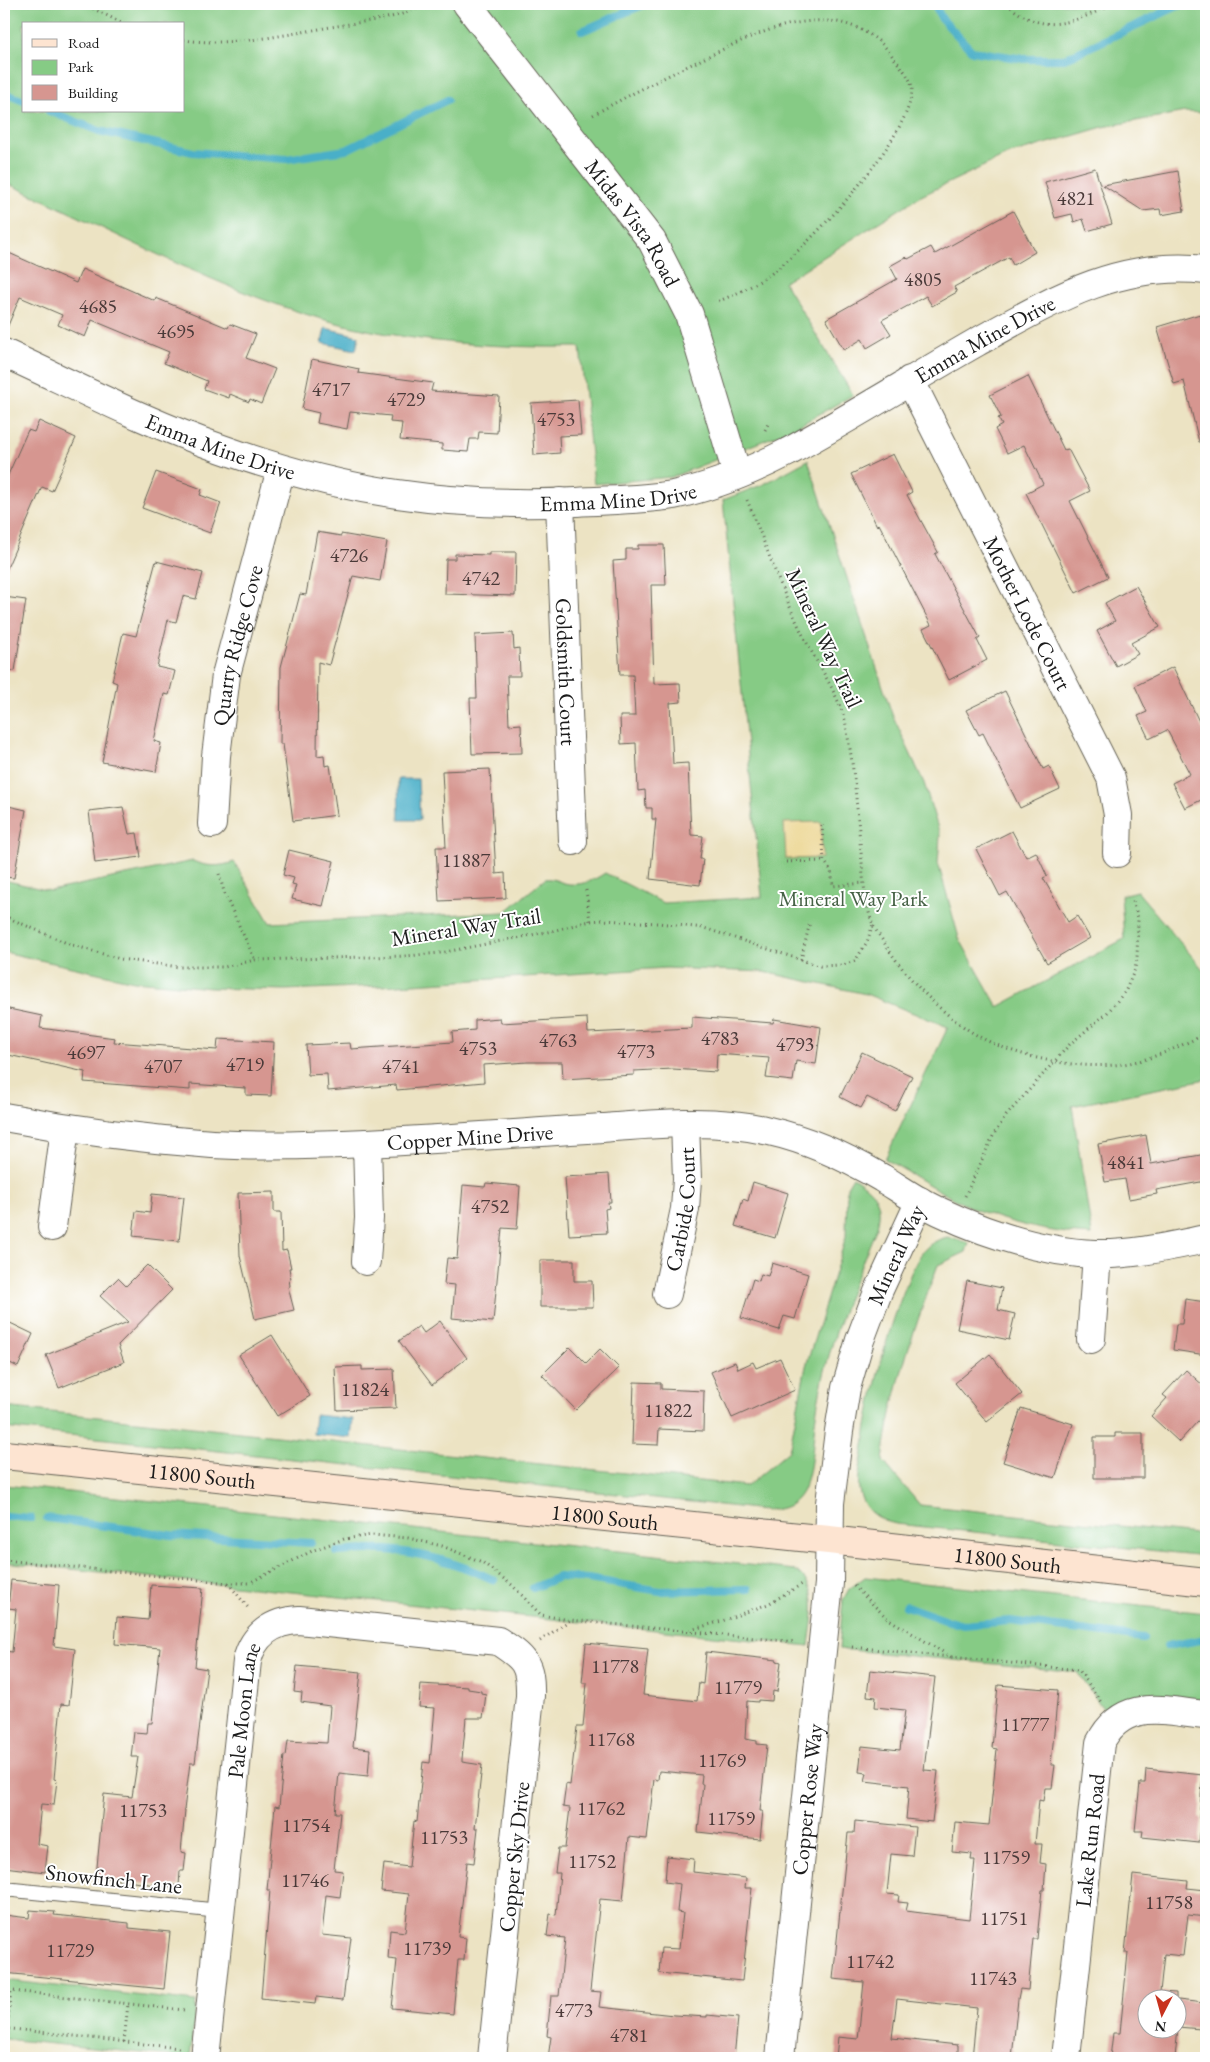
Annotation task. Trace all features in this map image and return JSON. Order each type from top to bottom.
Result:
[{"type":"main road","name":"11800 South","points":[[4,1455],[829,1540],[1206,1582]]},
{"type":"street","name":"Midas Vista Road","points":[[467,4],[652,241],[689,314],[737,474]]},
{"type":"street","name":"Emma Mine Drive","points":[[5,356],[160,425],[220,449],[281,469],[334,483],[388,494],[502,504],[672,495],[705,486],[785,454],[910,380],[1045,304],[1097,282],[1140,272],[1182,267],[1206,270]]},
{"type":"street","name":"Mother Lode Court","points":[[910,380],[1111,778],[1118,815],[1117,853]]},
{"type":"street","name":"Quarry Ridge Cove","points":[[212,824],[216,756],[226,676],[281,469]]},
{"type":"street","name":"Goldsmith Court","points":[[560,502],[573,841]]},
{"type":"street","name":"Copper Mine Drive","points":[[4,1118],[140,1138],[216,1144],[292,1145],[685,1123],[726,1124],[767,1130],[806,1141],[844,1158],[920,1202]]},
{"type":"street","name":"Carbide Court","points":[[667,1294],[685,1209],[687,1179],[685,1123]]},
{"type":"street","points":[[52,1227],[65,1128]]},
{"type":"street","points":[[366,1261],[369,1218],[367,1142]]},
{"type":"street","name":"Mineral Way","points":[[829,1540],[831,1492],[846,1388],[860,1340],[875,1300],[920,1202],[983,1229],[1041,1247],[1097,1254],[1149,1250],[1206,1239]]},
{"type":"street","points":[[1091,1339],[1097,1254]]},
{"type":"street","name":"Copper Rose Way","points":[[780,2058],[829,1583],[829,1540]]},
{"type":"street","name":"Pale Moon Lane","points":[[205,2058],[246,1661],[253,1644],[265,1631],[281,1622],[299,1620],[498,1641],[529,1650]]},
{"type":"street","name":"Copper Sky Drive","points":[[492,2058],[530,1696],[529,1650]]},
{"type":"street","name":"Lake Run Road","points":[[1066,2058],[1100,1743],[1115,1721],[1140,1710],[1149,1709],[1206,1715]]},
{"type":"lane","name":"Snowfinch Lane","points":[[4,1889],[220,1911]]},
{"type":"path","points":[[84,4],[120,22]]},
{"type":"path","points":[[185,40],[226,42],[251,40],[381,18],[403,13],[426,4]]},
{"type":"path","points":[[1007,4],[1032,21],[1052,25],[1074,21],[1115,4]]},
{"type":"path","points":[[593,115],[639,90],[756,35],[786,26],[814,22],[828,21],[844,24],[875,38],[888,48],[907,76],[912,86],[908,110],[897,131],[852,193],[818,233],[775,271],[740,292],[717,302]]},
{"type":"path","points":[[765,430],[770,422]]},
{"type":"path","name":"Mineral Way Trail","points":[[747,500],[789,607],[805,640],[829,680],[845,720],[853,767],[864,883],[873,924],[894,958],[911,980],[960,1024],[980,1037],[1027,1055],[1056,1061],[1102,1066],[1138,1062],[1206,1034]]},
{"type":"path","points":[[822,825],[824,861],[831,870],[833,886],[864,883]]},
{"type":"path","points":[[786,862],[824,861]]},
{"type":"path","points":[[219,874],[225,895],[255,960]]},
{"type":"path","points":[[586,890],[590,921]]},
{"type":"path","points":[[965,1196],[994,1134],[1006,1116],[1070,1044],[1116,1004],[1131,981],[1136,969],[1138,944],[1138,918],[1133,901]]},
{"type":"path","name":"Mineral Way Trail","points":[[4,916],[69,944],[120,959],[179,967],[224,967],[255,960],[406,956],[440,953],[552,931],[590,921],[658,922],[704,928],[820,966],[843,965],[854,961],[867,942],[873,924]]},
{"type":"path","points":[[801,960],[810,922]]},
{"type":"path","points":[[4,1560],[228,1583],[249,1583],[314,1550],[344,1539],[372,1535],[408,1538],[442,1546],[482,1562],[512,1585],[540,1615],[570,1620],[796,1642]]},
{"type":"path","points":[[688,1630],[722,1621],[768,1604],[807,1581]]},
{"type":"path","points":[[228,1583],[255,1617]]},
{"type":"path","points":[[854,1585],[887,1618],[952,1658]]},
{"type":"path","points":[[529,1650],[570,1620]]},
{"type":"path","points":[[852,1647],[1079,1670],[1104,1707]]},
{"type":"path","points":[[4,1990],[184,2010]]},
{"type":"path","points":[[11,1991],[6,2028],[179,2048]]},
{"type":"path","points":[[124,2042],[128,2004]]},
{"type":"green space","points":[[4,4],[1206,4],[1206,113],[1185,112],[1103,127],[1007,155],[919,197],[784,282],[853,395],[793,429],[672,477],[594,484],[580,347],[510,346],[440,341],[405,337],[336,323],[264,300],[226,285],[4,182]]},
{"type":"green space","name":"Mineral Way Park","points":[[808,460],[892,714],[924,783],[940,835],[938,863],[959,938],[998,1007],[1124,939],[1121,895],[1137,891],[1206,973],[1206,1079],[1072,1106],[1092,1235],[1031,1227],[986,1214],[950,1197],[885,1159],[948,1027],[866,994],[764,972],[666,968],[381,986],[285,990],[211,988],[134,981],[4,952],[4,880],[50,891],[193,861],[213,866],[234,862],[270,923],[505,912],[545,879],[580,884],[591,881],[605,873],[663,903],[762,897],[723,500],[764,484]]},
{"type":"green space","points":[[853,1177],[867,1187],[876,1197],[879,1218],[840,1319],[826,1366],[820,1390],[811,1460],[806,1482],[796,1500],[783,1508],[753,1509],[4,1428],[4,1407],[747,1486],[789,1451],[806,1366],[846,1237],[847,1187]]},
{"type":"green space","points":[[947,1237],[969,1243],[966,1252],[938,1265],[904,1362],[892,1411],[883,1461],[920,1505],[1206,1535],[1206,1556],[896,1524],[883,1520],[865,1506],[860,1494],[859,1478],[869,1414],[882,1357],[900,1301],[915,1264],[927,1247]]},
{"type":"green space","points":[[4,1485],[795,1570],[809,1586],[812,1595],[813,1614],[809,1646],[4,1562]]},
{"type":"green space","points":[[865,1577],[1206,1613],[1206,1700],[1145,1693],[1126,1698],[1104,1710],[1077,1672],[839,1649],[843,1600],[849,1589]]},
{"type":"green space","points":[[4,1980],[196,2002],[190,2058],[4,2039]]},
{"type":"sand","points":[[821,822],[822,858],[786,859],[784,823]]},
{"type":"water","points":[[325,328],[359,336],[356,350],[322,343]]},
{"type":"water","points":[[398,779],[418,779],[420,820],[399,820]]},
{"type":"water","points":[[315,1415],[353,1419],[351,1438],[313,1434]]},
{"type":"building","points":[[1095,168],[1112,224],[1087,231],[1083,219],[1074,222],[1072,214],[1055,218],[1045,182]]},
{"type":"building","points":[[1178,171],[1184,211],[1161,215],[1160,209],[1143,211],[1103,185]]},
{"type":"building","points":[[1013,211],[1035,252],[1013,265],[1009,257],[954,287],[957,292],[932,306],[926,296],[882,320],[891,334],[867,348],[862,339],[844,350],[826,319],[897,279],[890,266],[931,247],[935,254]]},
{"type":"building","points":[[9,253],[76,283],[82,269],[155,301],[156,298],[228,328],[230,324],[256,334],[246,358],[275,369],[261,404],[250,399],[249,402],[230,394],[229,398],[204,389],[207,381],[164,363],[169,352],[92,320],[85,337],[58,325],[62,315],[20,297],[4,335],[4,265]]},
{"type":"building","points":[[1200,314],[1206,343],[1206,441],[1199,442],[1184,381],[1174,384],[1157,327]]},
{"type":"building","points":[[312,359],[359,369],[358,373],[433,383],[431,391],[499,396],[497,433],[479,432],[478,439],[470,439],[468,452],[442,450],[442,444],[400,440],[402,423],[390,422],[391,416],[350,412],[347,429],[317,423],[319,413],[302,409]]},
{"type":"building","points":[[1028,376],[1064,450],[1068,449],[1090,491],[1070,501],[1108,577],[1076,593],[1026,493],[1043,484],[1024,445],[1007,453],[995,429],[1002,425],[998,418],[1001,417],[990,395]]},
{"type":"building","points":[[578,400],[581,435],[559,436],[560,453],[534,455],[531,403]]},
{"type":"building","points":[[39,421],[76,438],[52,491],[42,487],[4,575],[4,484],[28,430],[34,432]]},
{"type":"building","points":[[893,454],[912,492],[907,495],[938,552],[935,554],[980,638],[977,640],[987,660],[949,680],[923,629],[931,625],[851,474]]},
{"type":"building","points":[[156,472],[202,489],[200,495],[221,503],[210,533],[142,508]]},
{"type":"building","points":[[317,532],[387,542],[380,581],[353,576],[329,665],[318,662],[317,756],[324,755],[325,766],[330,765],[337,815],[293,821],[283,744],[280,744],[281,667],[300,594],[306,595]]},
{"type":"building","points":[[638,545],[664,545],[666,585],[651,585],[654,684],[680,683],[681,702],[670,703],[673,764],[688,763],[691,835],[703,836],[700,859],[703,859],[700,885],[650,879],[656,819],[652,819],[652,808],[646,808],[645,790],[638,791],[636,743],[621,744],[620,716],[635,716],[633,675],[620,675],[613,561],[626,560],[626,549],[638,549]]},
{"type":"building","points":[[489,552],[516,552],[515,596],[445,594],[446,559],[455,559],[455,554],[489,555]]},
{"type":"building","points":[[156,561],[203,573],[196,599],[183,596],[176,622],[168,620],[157,667],[175,671],[169,695],[164,694],[154,741],[161,743],[156,772],[102,762],[117,683],[112,681],[123,633],[136,636]]},
{"type":"building","points":[[1136,586],[1160,627],[1131,643],[1138,654],[1116,666],[1097,631],[1115,621],[1105,603]]},
{"type":"building","points":[[4,597],[26,600],[15,671],[4,670]]},
{"type":"building","points":[[513,633],[514,649],[519,648],[520,676],[507,676],[509,725],[521,724],[522,753],[472,754],[470,698],[477,698],[475,635]]},
{"type":"building","points":[[1173,667],[1206,736],[1206,805],[1203,799],[1185,808],[1172,783],[1190,774],[1167,730],[1149,739],[1138,716],[1147,712],[1135,686]]},
{"type":"building","points":[[1005,691],[1043,769],[1049,766],[1060,789],[1020,808],[983,733],[979,735],[966,710]]},
{"type":"building","points":[[490,769],[496,874],[505,873],[506,898],[439,901],[436,847],[446,847],[442,771]]},
{"type":"building","points":[[4,805],[26,810],[14,878],[4,877]]},
{"type":"building","points":[[123,807],[129,834],[137,833],[141,857],[95,863],[89,811]]},
{"type":"building","points":[[1012,831],[1026,857],[1036,852],[1047,876],[1043,878],[1068,922],[1077,916],[1090,938],[1047,963],[1007,892],[1000,896],[976,849]]},
{"type":"building","points":[[289,850],[334,861],[323,906],[292,899],[296,885],[292,884],[294,878],[283,875]]},
{"type":"building","points":[[4,1008],[42,1016],[40,1028],[115,1038],[114,1042],[217,1050],[218,1039],[274,1042],[271,1096],[246,1095],[246,1088],[190,1084],[190,1090],[84,1082],[85,1072],[4,1054]]},
{"type":"building","points":[[692,1017],[773,1023],[774,1019],[821,1027],[816,1064],[796,1061],[793,1081],[766,1078],[769,1058],[717,1054],[716,1072],[673,1069],[634,1071],[634,1075],[563,1079],[562,1062],[528,1062],[483,1065],[484,1082],[397,1090],[396,1085],[328,1091],[327,1074],[308,1075],[306,1045],[350,1043],[351,1049],[453,1042],[452,1032],[475,1030],[475,1020],[500,1018],[501,1023],[587,1018],[588,1033],[692,1028]]},
{"type":"building","points":[[862,1052],[912,1076],[895,1111],[867,1097],[861,1108],[840,1097]]},
{"type":"building","points":[[1146,1135],[1151,1164],[1206,1154],[1206,1181],[1156,1190],[1157,1194],[1129,1199],[1125,1179],[1105,1182],[1098,1144]]},
{"type":"building","points":[[609,1174],[611,1202],[608,1202],[609,1208],[605,1209],[607,1233],[569,1235],[565,1177]]},
{"type":"building","points":[[753,1182],[788,1193],[775,1238],[735,1226],[743,1199],[748,1201]]},
{"type":"building","points":[[486,1183],[520,1186],[517,1229],[502,1228],[493,1322],[452,1318],[455,1285],[444,1284],[447,1258],[457,1259],[463,1185],[485,1187]]},
{"type":"building","points":[[274,1192],[274,1212],[281,1212],[282,1251],[287,1250],[291,1268],[289,1268],[291,1279],[289,1279],[290,1286],[288,1287],[294,1310],[255,1319],[240,1256],[238,1193]]},
{"type":"building","points":[[152,1194],[184,1197],[179,1241],[133,1236],[136,1211],[150,1213]]},
{"type":"building","points":[[540,1260],[574,1260],[574,1281],[592,1281],[593,1307],[540,1307]]},
{"type":"building","points":[[772,1263],[808,1274],[795,1319],[784,1316],[779,1330],[741,1318],[753,1279],[759,1281],[761,1274],[768,1276]]},
{"type":"building","points":[[147,1265],[172,1290],[118,1345],[124,1362],[59,1388],[46,1355],[128,1322],[100,1296],[118,1278],[126,1286]]},
{"type":"building","points":[[967,1281],[1002,1288],[998,1310],[1015,1314],[1009,1340],[957,1329]]},
{"type":"building","points":[[1185,1299],[1206,1302],[1206,1355],[1173,1350],[1176,1324],[1182,1324]]},
{"type":"building","points":[[4,1320],[33,1334],[18,1367],[4,1360]]},
{"type":"building","points":[[440,1321],[467,1358],[432,1385],[399,1341],[419,1326],[424,1333]]},
{"type":"building","points":[[272,1335],[310,1396],[277,1416],[239,1355]]},
{"type":"building","points":[[570,1347],[586,1363],[600,1349],[619,1368],[576,1410],[542,1375]]},
{"type":"building","points":[[990,1354],[1022,1394],[987,1422],[955,1383]]},
{"type":"building","points":[[780,1358],[795,1390],[732,1418],[711,1372],[735,1362],[738,1369],[753,1362],[756,1368]]},
{"type":"building","points":[[362,1366],[362,1370],[394,1369],[396,1408],[337,1410],[335,1367]]},
{"type":"building","points":[[1186,1370],[1206,1388],[1206,1412],[1179,1442],[1151,1416],[1167,1398],[1163,1395]]},
{"type":"building","points":[[634,1382],[661,1383],[661,1389],[704,1391],[703,1431],[659,1429],[658,1445],[632,1444]]},
{"type":"building","points":[[1021,1408],[1073,1424],[1055,1478],[1003,1462]]},
{"type":"building","points":[[1115,1433],[1143,1433],[1143,1478],[1094,1478],[1094,1437],[1115,1437]]},
{"type":"building","points":[[11,1580],[59,1585],[54,1646],[75,1649],[69,1705],[61,1704],[54,1779],[57,1780],[54,1805],[41,1804],[37,1844],[48,1846],[45,1872],[4,1867],[4,1664],[5,1651],[12,1652],[16,1609],[8,1608]]},
{"type":"building","points":[[151,1585],[203,1588],[195,1667],[207,1669],[195,1763],[190,1763],[184,1810],[181,1852],[186,1853],[184,1871],[180,1871],[179,1886],[171,1885],[171,1887],[96,1877],[104,1794],[132,1797],[138,1757],[131,1757],[134,1732],[147,1733],[148,1723],[152,1723],[160,1648],[115,1644],[117,1617],[148,1620]]},
{"type":"building","points":[[586,1643],[648,1649],[643,1695],[697,1701],[699,1683],[703,1684],[706,1652],[781,1662],[777,1692],[773,1691],[772,1701],[747,1701],[745,1739],[757,1741],[757,1744],[767,1745],[760,1811],[763,1811],[760,1839],[698,1832],[703,1784],[701,1784],[702,1775],[659,1771],[658,1780],[654,1779],[647,1839],[629,1837],[623,1901],[600,1899],[590,1991],[601,1992],[599,2007],[674,2015],[707,2017],[707,2015],[738,2018],[734,2058],[548,2058],[551,2037],[547,2036],[551,1996],[559,1996],[565,1938],[547,1936],[550,1914],[556,1915],[560,1873],[555,1873],[558,1848],[565,1848],[570,1808],[563,1807],[566,1784],[570,1785],[577,1727],[583,1727],[587,1683],[582,1683]]},
{"type":"building","points":[[297,1666],[361,1672],[353,1747],[370,1749],[368,1776],[339,1773],[335,1813],[340,1813],[334,1870],[343,1871],[340,1897],[326,1895],[322,1935],[351,1938],[343,2000],[316,1997],[315,2004],[261,1998],[270,1890],[267,1890],[275,1806],[279,1807],[284,1755],[286,1756],[288,1741],[327,1743],[330,1706],[301,1702],[302,1693],[294,1692]]},
{"type":"building","points":[[870,1670],[935,1677],[924,1770],[938,1771],[932,1822],[906,1819],[909,1786],[865,1781],[867,1773],[859,1772],[862,1746],[900,1750],[905,1710],[875,1707],[876,1697],[867,1696]]},
{"type":"building","points":[[421,1684],[468,1687],[468,1689],[481,1691],[481,1693],[486,1694],[483,1718],[466,1718],[462,1762],[482,1765],[475,1828],[478,1828],[474,1863],[467,1862],[458,1937],[466,1938],[464,1960],[458,1960],[453,2014],[392,2008],[397,1960],[388,1959],[390,1930],[405,1932],[409,1894],[381,1891],[384,1864],[409,1867],[414,1821],[417,1822],[423,1762],[430,1763],[435,1708],[419,1707]]},
{"type":"building","points":[[998,1685],[1058,1690],[1051,1765],[1055,1765],[1052,1788],[1045,1788],[1043,1801],[1039,1800],[1035,1844],[1042,1844],[1040,1863],[1046,1864],[1044,1890],[1042,1890],[1037,1939],[1033,1939],[1028,1990],[1020,1989],[1018,1999],[1012,2058],[972,2058],[977,2008],[897,1999],[892,2038],[958,2045],[958,2058],[836,2058],[838,2037],[858,2039],[864,1982],[833,1979],[848,1833],[854,1833],[855,1821],[915,1827],[912,1856],[891,1854],[887,1894],[899,1895],[898,1902],[908,1903],[906,1911],[969,1919],[975,1860],[971,1860],[972,1854],[952,1852],[955,1822],[989,1825],[997,1749],[992,1748]]},
{"type":"building","points":[[1146,1769],[1203,1775],[1199,1818],[1202,1819],[1199,1843],[1142,1837],[1143,1831],[1135,1831],[1140,1783],[1145,1783]]},
{"type":"building","points":[[667,1856],[694,1859],[693,1872],[746,1878],[745,1888],[752,1888],[742,1981],[659,1973],[661,1948],[679,1949],[683,1913],[677,1912],[680,1884],[665,1882]]},
{"type":"building","points":[[1133,1875],[1188,1881],[1187,1888],[1206,1890],[1206,1917],[1188,1915],[1183,1956],[1164,1954],[1160,1990],[1138,1990],[1138,2040],[1177,2040],[1175,2058],[1110,2058],[1113,2033],[1120,2033],[1128,1953],[1125,1953]]},
{"type":"building","points":[[30,1910],[55,1912],[54,1915],[129,1923],[129,1928],[170,1932],[164,1989],[4,1973],[4,1915],[29,1918]]},
{"type":"building","points":[[1188,2001],[1204,2003],[1201,2029],[1188,2028]]},
{"type":"waterway","points":[[582,31],[645,4]]},
{"type":"waterway","points":[[934,4],[942,19],[972,51],[1024,59],[1064,59],[1182,4]]},
{"type":"waterway","points":[[4,93],[22,100]]},
{"type":"waterway","points":[[52,112],[99,131],[193,152],[286,159],[346,150],[447,100]]},
{"type":"waterway","points":[[4,1516],[31,1518]]},
{"type":"waterway","points":[[47,1518],[170,1535],[311,1543]]},
{"type":"waterway","points":[[337,1552],[362,1550],[401,1551],[455,1564],[494,1580]]},
{"type":"waterway","points":[[533,1588],[559,1577],[588,1579],[660,1591],[748,1589]]},
{"type":"waterway","points":[[906,1606],[963,1625],[1010,1621],[1143,1638]]},
{"type":"waterway","points":[[1167,1646],[1206,1639]]}]
